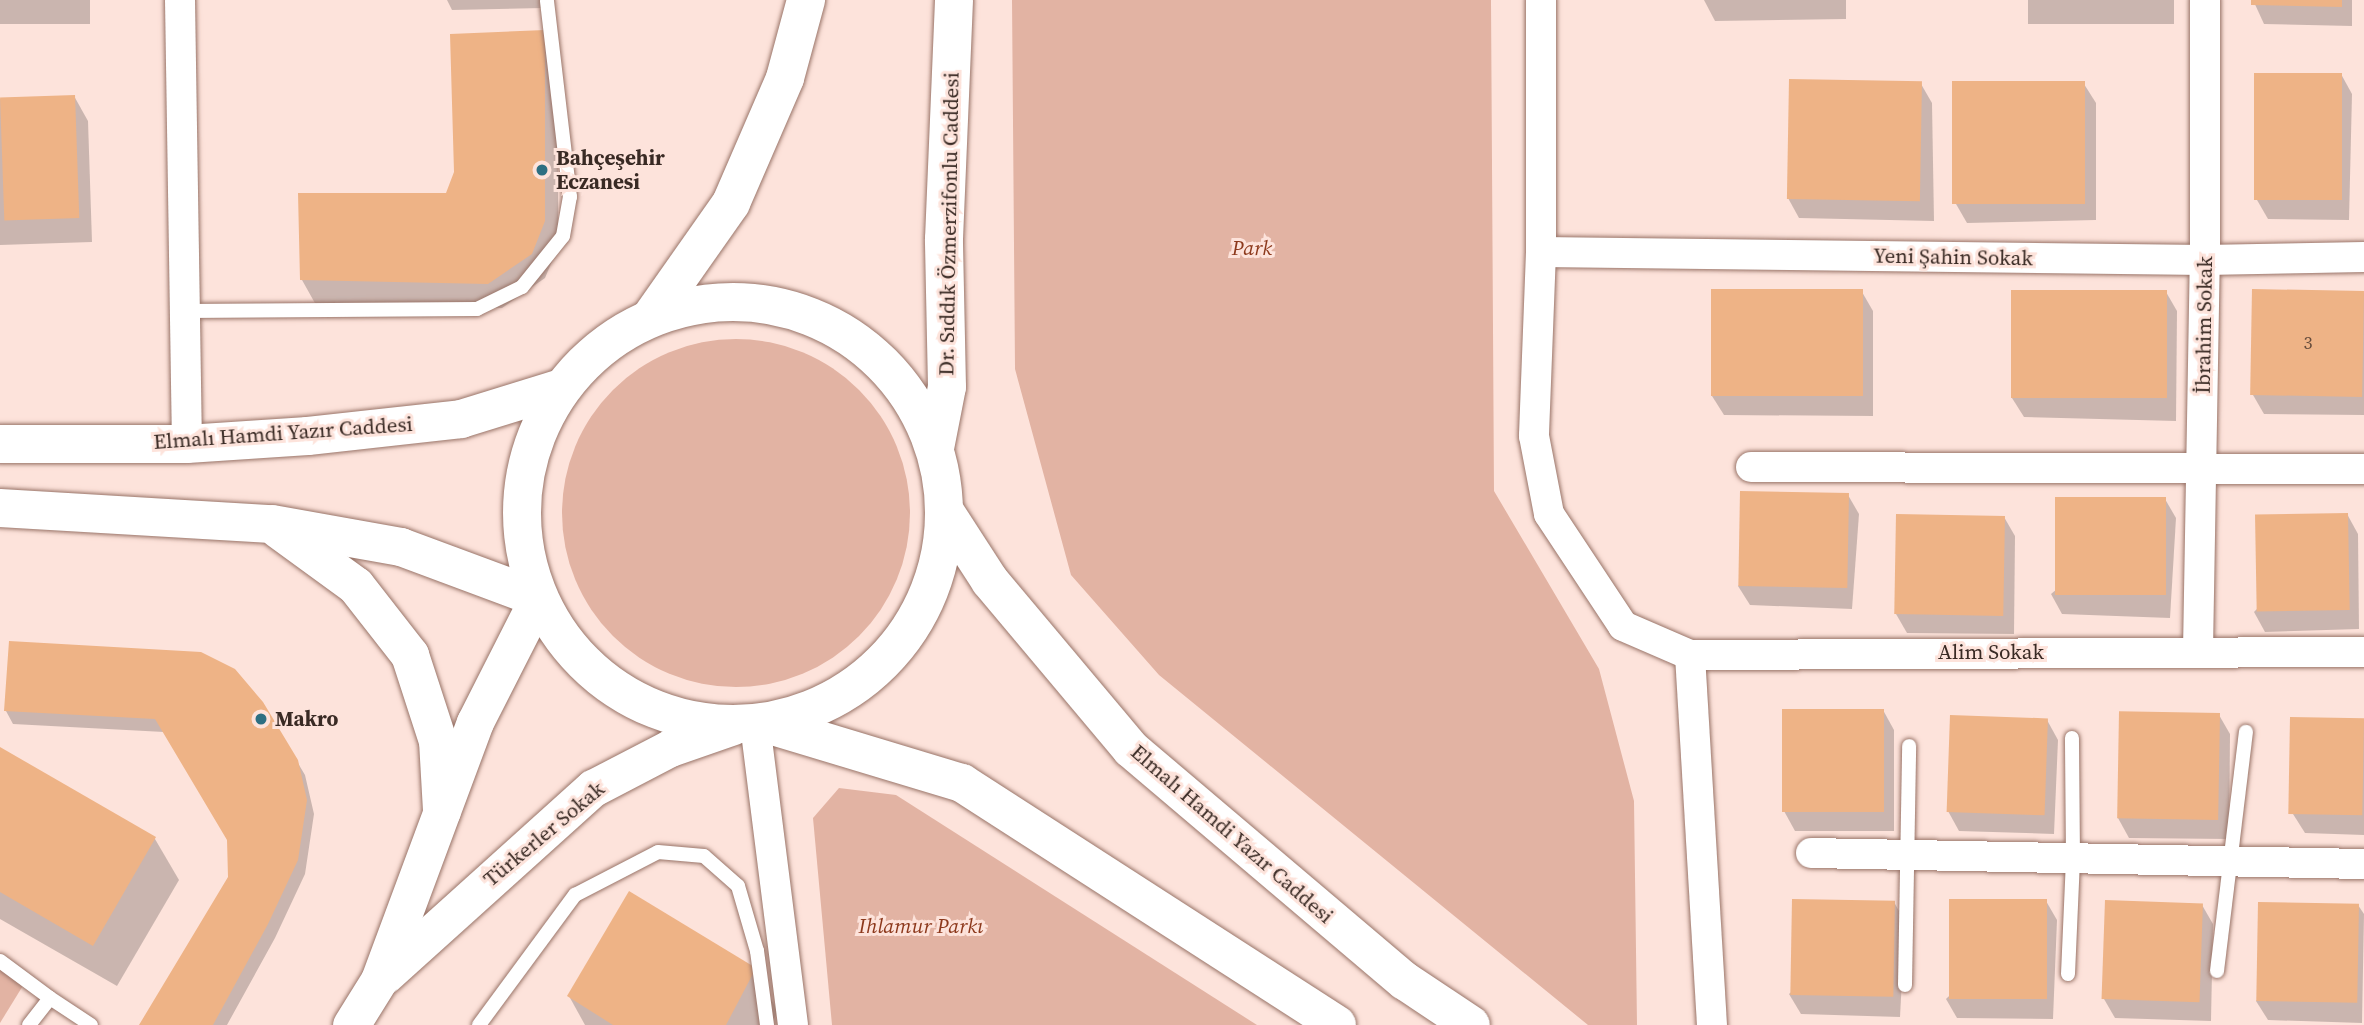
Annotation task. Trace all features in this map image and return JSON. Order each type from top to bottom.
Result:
[{"type":"main road","points":[[651,317],[730,203],[785,78],[806,0]]},
{"type":"main road","name":"Dr. Sıddık Özmerzifonlu Caddesi","points":[[935,448],[947,387],[944,239],[954,0]]},
{"type":"main road","points":[[750,724],[821,706],[872,674],[912,628],[937,573],[946,513],[935,448],[910,396],[871,352],[822,321],[766,304],[708,303],[651,317],[602,346],[561,388],[534,436],[521,490],[523,545],[538,598],[570,650],[616,691],[672,717],[750,724],[962,783],[1337,1025]]},
{"type":"main road","name":"Elmalı Hamdi Yazır Caddesi","points":[[0,444],[187,443],[308,436],[461,419],[561,388]]},
{"type":"main road","points":[[0,508],[272,524],[401,547],[538,598]]},
{"type":"main road","name":"Elmalı Hamdi Yazır Caddesi","points":[[946,513],[990,581],[1131,749],[1405,981],[1471,1025]]},
{"type":"main road","points":[[272,524],[356,586],[410,655],[438,741],[442,811]]},
{"type":"street","points":[[180,0],[187,443]]},
{"type":"street","points":[[1541,0],[1541,252]]},
{"type":"street","name":"İbrahim Sokak","points":[[2198,650],[2205,260],[2205,0]]},
{"type":"street","name":"Yeni Şahin Sokak","points":[[1541,252],[2205,260],[2364,257]]},
{"type":"street","name":"Alim Sokak","points":[[1541,252],[1534,436],[1549,514],[1623,626],[1690,655],[2198,650],[2364,652]]},
{"type":"street","points":[[1751,467],[2364,469]]},
{"type":"street","name":"Türkerler Sokak","points":[[351,1025],[379,980],[475,722],[538,598]]},
{"type":"street","points":[[1690,655],[1713,1025]]},
{"type":"street","points":[[750,724],[793,1025]]},
{"type":"street","name":"Türkerler Sokak","points":[[379,980],[593,788],[670,748],[750,724]]},
{"type":"street","points":[[1811,853],[2364,864]]},
{"type":"lane","points":[[185,311],[477,309],[522,287],[563,236],[570,197],[547,0]]},
{"type":"lane","points":[[2217,971],[2246,732]]},
{"type":"lane","points":[[2068,974],[2073,858],[2072,738]]},
{"type":"lane","points":[[1905,985],[1909,746]]},
{"type":"lane","points":[[479,1025],[575,895],[658,852],[704,856],[738,886],[757,951],[767,1025]]},
{"type":"lane","points":[[0,961],[92,1025]]},
{"type":"lane","points":[[29,1025],[50,998]]},
{"type":"green space","name":"Park","points":[[1012,0],[1491,0],[1494,491],[1599,669],[1634,801],[1637,1025],[1588,1025],[1159,675],[1071,575],[1015,369]]},
{"type":"green space","points":[[736,339],[770,343],[802,352],[833,369],[859,390],[880,416],[897,447],[906,479],[910,513],[906,547],[897,579],[880,610],[859,636],[833,657],[802,674],[770,683],[736,687],[702,683],[670,674],[639,657],[613,636],[592,610],[575,579],[566,547],[562,513],[566,479],[575,447],[592,416],[613,390],[639,369],[670,352],[702,343]]},
{"type":"green space","name":"Ihlamur Parkı","points":[[839,788],[896,795],[1257,1025],[832,1025],[813,818]]},
{"type":"green space","points":[[0,968],[24,984],[0,1023]]},
{"type":"building","points":[[2251,0],[2342,0],[2342,7],[2251,5]]},
{"type":"building","points":[[545,30],[545,221],[532,254],[488,284],[300,280],[298,193],[446,193],[454,172],[450,34]]},
{"type":"building","points":[[2254,73],[2342,73],[2342,200],[2254,200]]},
{"type":"building","points":[[1789,79],[1922,81],[1920,201],[1787,199]]},
{"type":"building","points":[[1952,81],[2085,81],[2085,204],[1952,204]]},
{"type":"building","points":[[75,95],[79,218],[4,221],[0,98]]},
{"type":"building","points":[[1711,289],[1863,289],[1863,396],[1711,396]]},
{"type":"building","points":[[2252,289],[2364,291],[2362,397],[2250,395]]},
{"type":"building","points":[[2011,290],[2167,290],[2167,398],[2011,398]]},
{"type":"building","points":[[1740,491],[1849,493],[1847,588],[1738,586]]},
{"type":"building","points":[[2055,497],[2166,497],[2166,595],[2055,595]]},
{"type":"building","points":[[2348,513],[2350,610],[2257,612],[2255,515]]},
{"type":"building","points":[[1896,514],[2005,516],[2003,616],[1894,614]]},
{"type":"building","points":[[9,641],[201,652],[235,669],[263,702],[298,760],[307,800],[298,860],[268,924],[213,1025],[139,1025],[228,877],[227,840],[155,719],[4,711]]},
{"type":"building","points":[[1782,709],[1884,709],[1884,812],[1782,812]]},
{"type":"building","points":[[2119,711],[2220,713],[2218,820],[2117,818]]},
{"type":"building","points":[[1950,715],[2048,718],[2045,815],[1947,812]]},
{"type":"building","points":[[2290,717],[2364,718],[2362,815],[2288,814]]},
{"type":"building","points":[[0,747],[156,837],[93,946],[0,892]]},
{"type":"building","points":[[629,891],[756,968],[726,1025],[613,1025],[567,996]]},
{"type":"building","points":[[1792,899],[1895,901],[1893,997],[1790,995]]},
{"type":"building","points":[[1949,899],[2047,899],[2047,999],[1949,999]]},
{"type":"building","points":[[2105,900],[2203,903],[2199,1002],[2102,999]]},
{"type":"building","points":[[2258,902],[2359,904],[2357,1003],[2256,1001]]},
{"type":"place","name":"Bahçeşehir Eczanesi","points":[[542,170]]},
{"type":"place","name":"Makro","points":[[261,719]]}]
